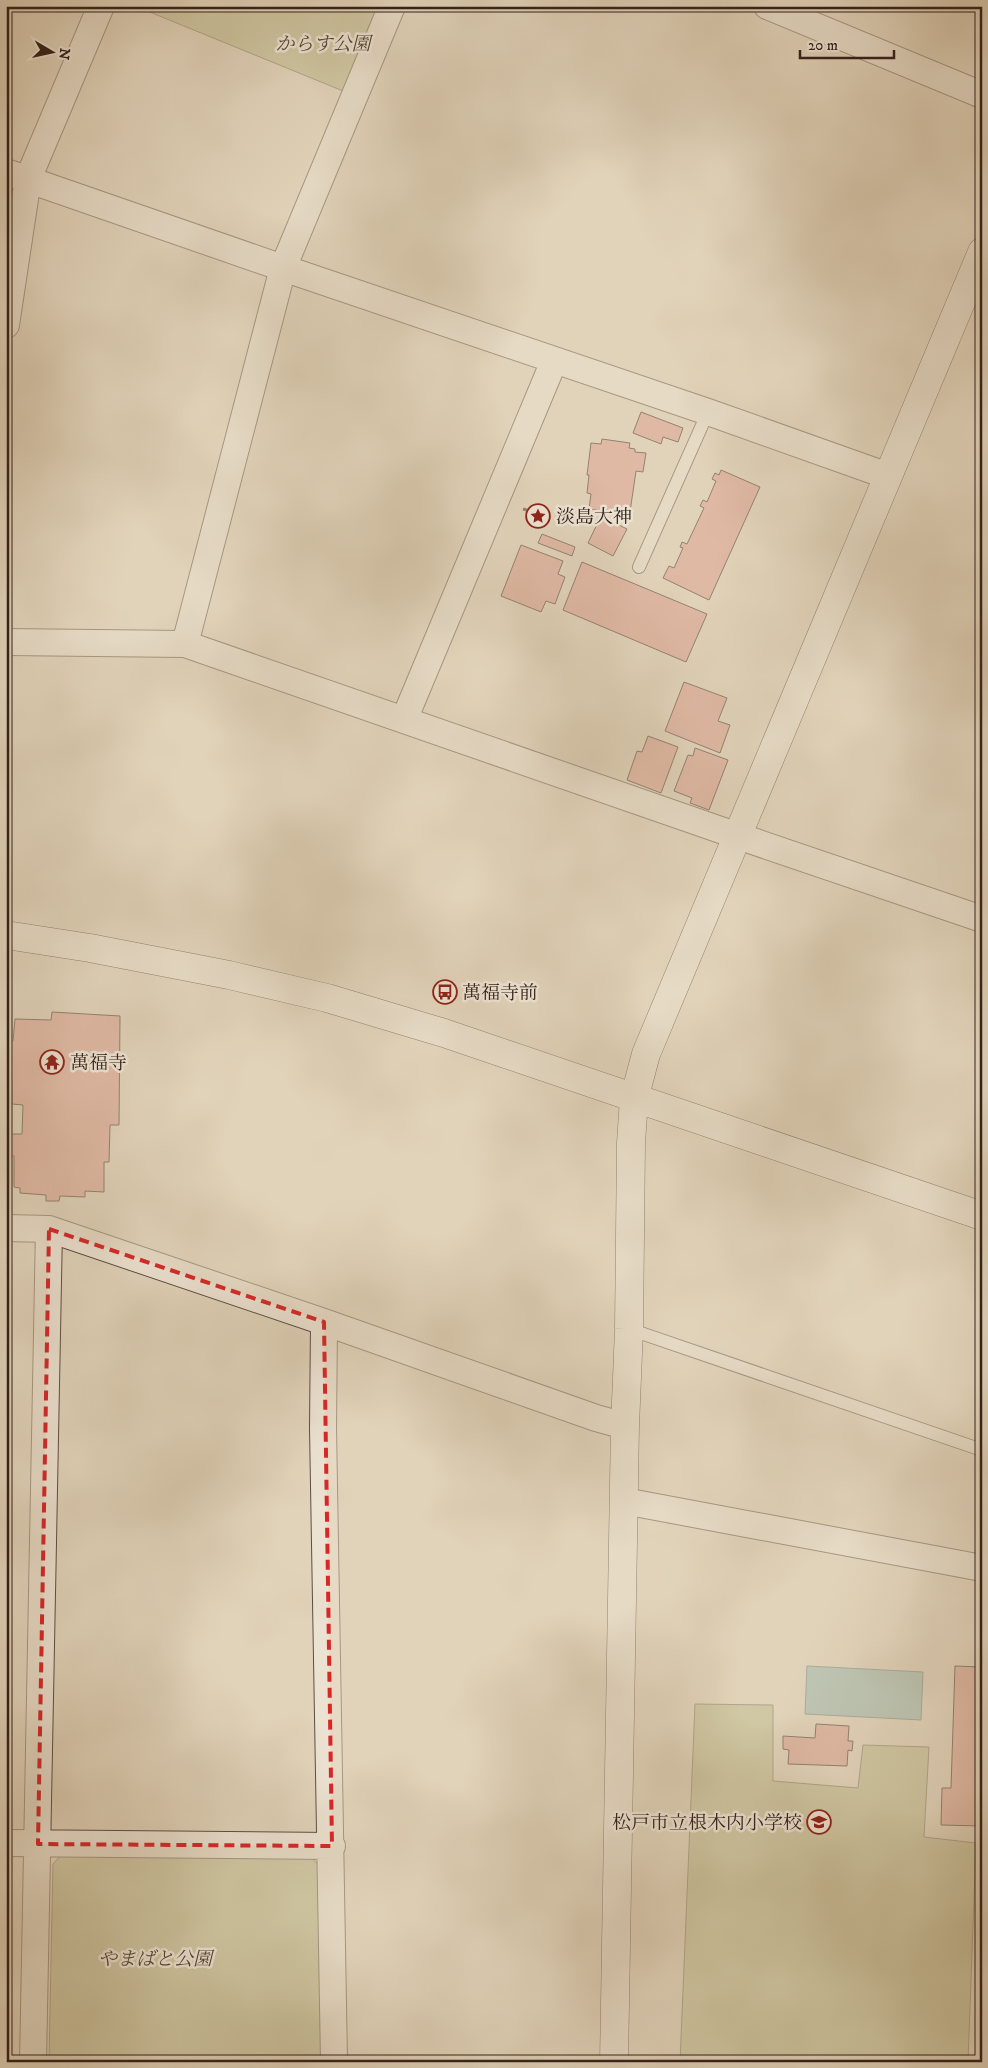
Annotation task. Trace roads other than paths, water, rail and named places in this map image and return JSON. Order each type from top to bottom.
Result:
[{"type":"street","points":[[6,325],[17,176],[101,6]]},
{"type":"street","points":[[186,644],[283,268],[392,6]]},
{"type":"street","points":[[767,6],[982,95]]},
{"type":"street","points":[[17,176],[554,361],[708,412],[888,476]]},
{"type":"street","points":[[614,2062],[625,1426],[629,1329],[631,1143],[634,1099],[646,1054],[982,252]]},
{"type":"street","points":[[404,720],[554,361]]},
{"type":"street","points":[[6,642],[186,644],[982,919]]},
{"type":"street","points":[[6,935],[90,948],[229,975],[327,998],[444,1033],[982,1216]]},
{"type":"street","points":[[6,1228],[49,1228],[536,1397],[625,1426]]},
{"type":"street","points":[[33,2062],[49,1228]]},
{"type":"street","points":[[324,1322],[323,1428],[332,1846],[334,2062]]},
{"type":"street","points":[[624,1501],[982,1568]]},
{"type":"street","points":[[6,1843],[332,1846]]},
{"type":"lane","points":[[638,566],[708,412]]},
{"type":"lane","points":[[629,1329],[982,1450]]},
{"type":"water","points":[[807,1666],[923,1672],[921,1720],[805,1714]]},
{"type":"place","name":"淡島大神","points":[[538,516]]},
{"type":"place","name":"萬福寺前","points":[[445,992]]},
{"type":"place","name":"萬福寺","points":[[52,1062]]},
{"type":"place","name":"松戸市立根木内小学校","points":[[819,1822]]},
{"type":"park label","name":"からす公園","points":[[323,43]]},
{"type":"park label","name":"やまばと公園","points":[[155,1958]]}]
